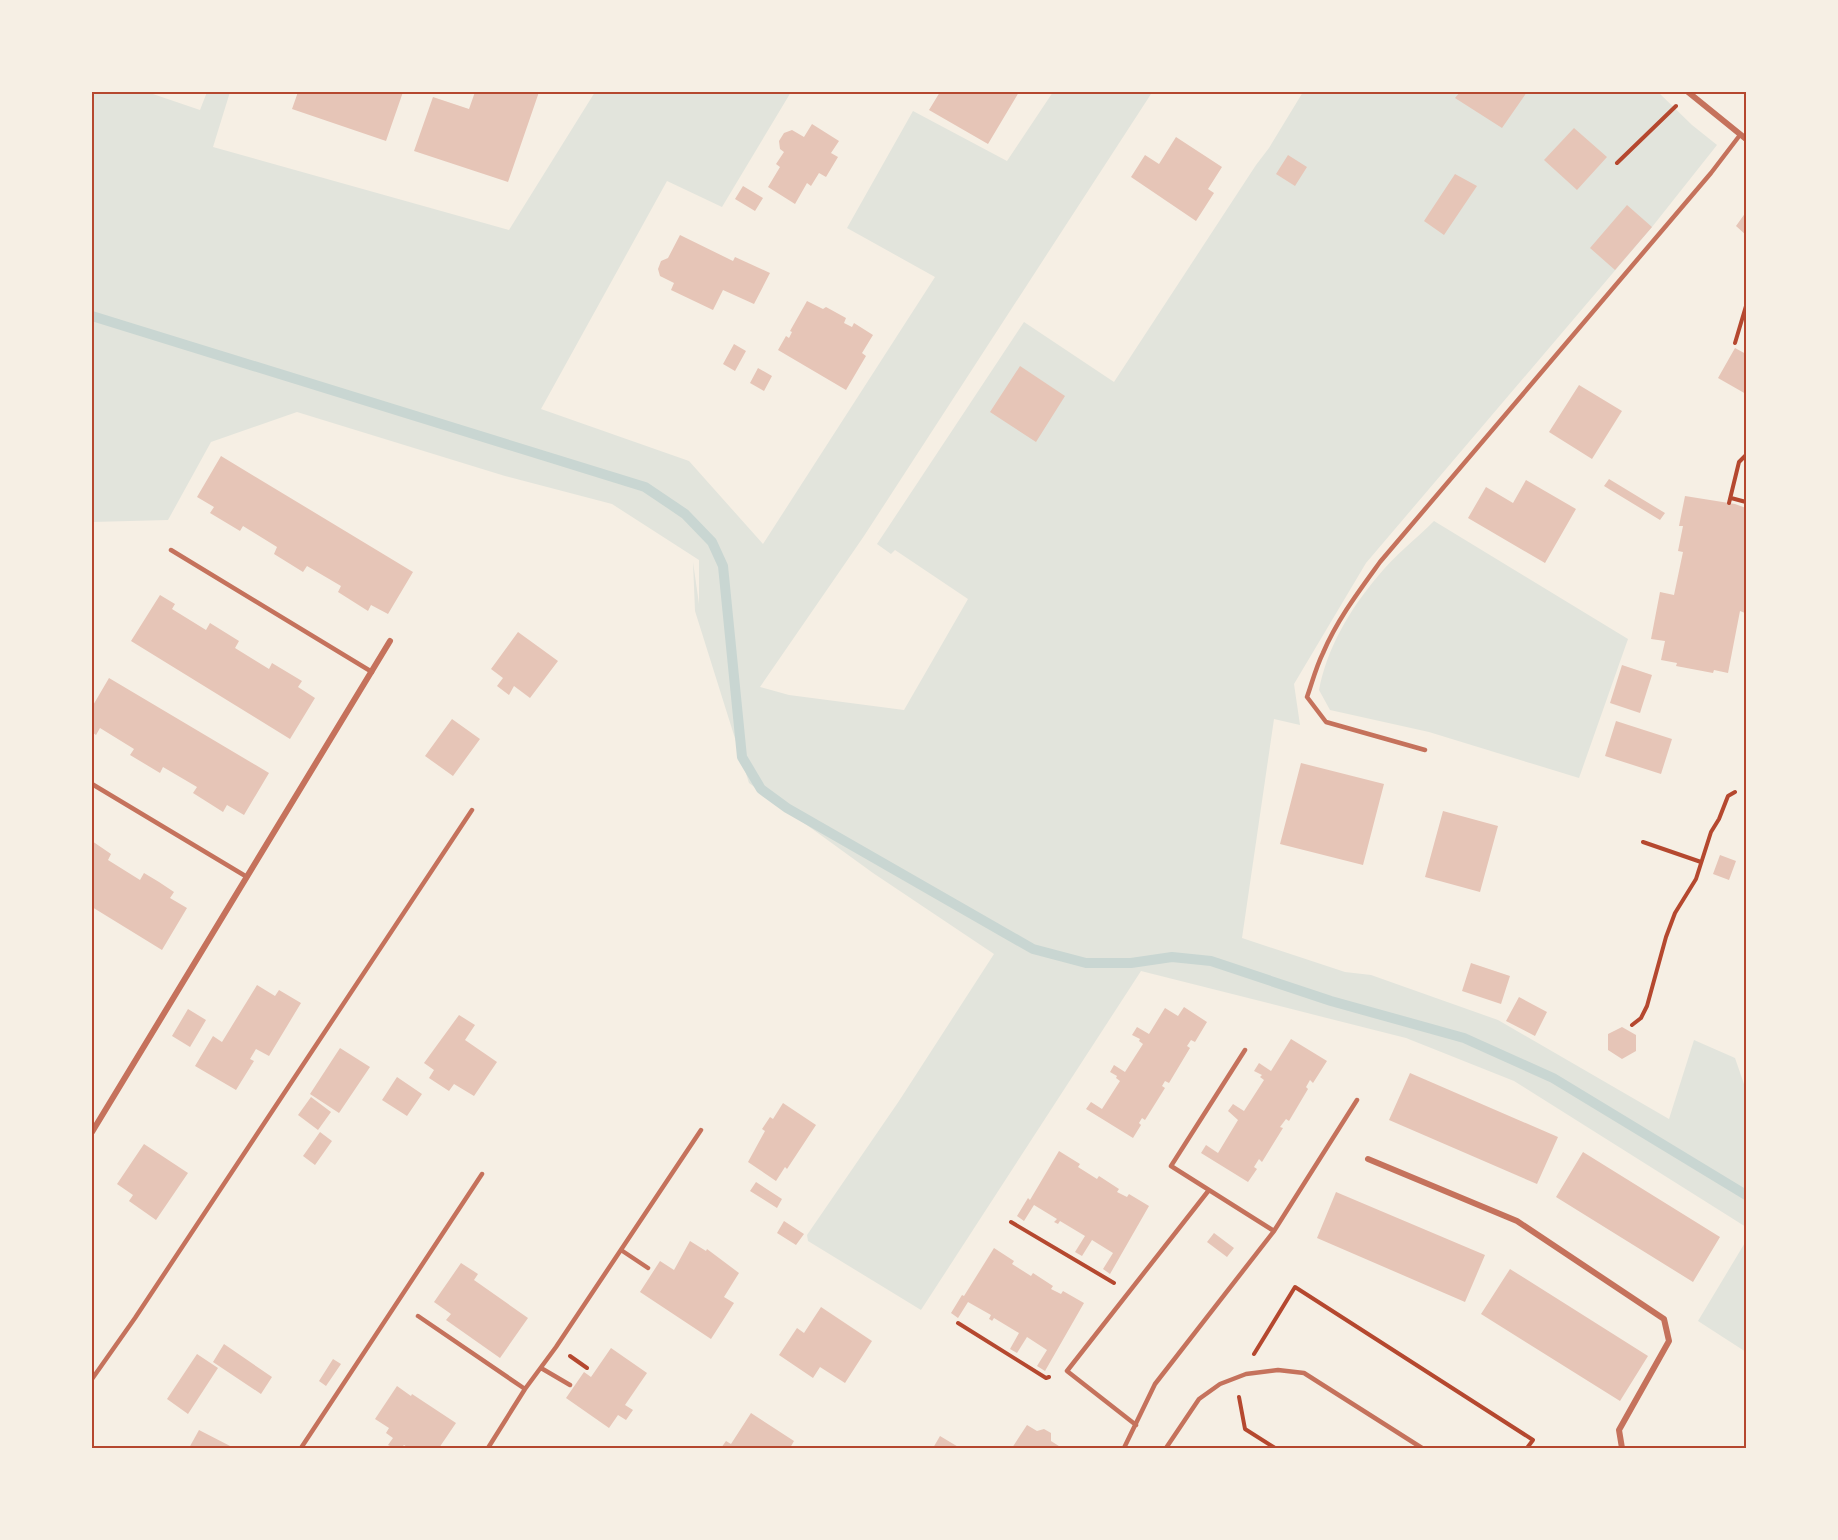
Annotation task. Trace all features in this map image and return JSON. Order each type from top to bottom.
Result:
[{"type":"street","points":[[1689,93],[1746,139]]},
{"type":"street","points":[[92,1132],[390,641]]},
{"type":"street","points":[[1368,1159],[1516,1221],[1665,1319],[1669,1341],[1619,1430],[1622,1449]]},
{"type":"lane","points":[[1425,750],[1326,722],[1307,697],[1322,654],[1355,596],[1380,562],[1711,173],[1740,135]]},
{"type":"lane","points":[[171,550],[372,672]]},
{"type":"lane","points":[[92,784],[247,877]]},
{"type":"lane","points":[[92,1379],[135,1318],[472,810]]},
{"type":"lane","points":[[1245,1050],[1172,1166],[1274,1231]]},
{"type":"lane","points":[[1124,1449],[1155,1384],[1274,1231],[1357,1100]]},
{"type":"lane","points":[[488,1449],[525,1389],[700,1130]]},
{"type":"lane","points":[[301,1449],[482,1174]]},
{"type":"lane","points":[[1136,1425],[1067,1371],[1209,1190]]},
{"type":"lane","points":[[621,1250],[648,1268]]},
{"type":"lane","points":[[418,1316],[525,1389]]},
{"type":"lane","points":[[540,1368],[570,1385]]},
{"type":"lane","points":[[1166,1449],[1199,1399],[1220,1384],[1240,1377],[1278,1370],[1304,1373],[1422,1449]]},
{"type":"path","points":[[1617,163],[1689,93]]},
{"type":"path","points":[[1736,343],[1746,306]]},
{"type":"path","points":[[1746,456],[1739,462],[1730,501],[1746,502]]},
{"type":"path","points":[[1632,1025],[1641,1018],[1647,1006],[1671,923],[1696,879],[1711,832],[1728,796],[1735,792]]},
{"type":"path","points":[[1643,842],[1701,862]]},
{"type":"path","points":[[1011,1222],[1129,1292]]},
{"type":"path","points":[[1275,1449],[1245,1429],[1238,1390],[1240,1377],[1294,1287],[1533,1440],[1527,1449]]},
{"type":"path","points":[[958,1323],[1046,1378],[1067,1371]]},
{"type":"shaded area","points":[[92,92],[147,92],[200,110],[207,92],[230,92],[213,147],[509,230],[595,92],[791,92],[722,207],[667,181],[541,409],[689,461],[763,544],[935,277],[847,228],[913,111],[1007,161],[1053,92],[1147,92],[1151,94],[864,536],[760,687],[789,695],[904,710],[968,599],[895,550],[891,554],[877,544],[1024,322],[1114,382],[1269,148],[1303,92],[1658,92],[1692,125],[1717,145],[1652,227],[1366,563],[1294,684],[1300,725],[1274,719],[1242,938],[1345,972],[1371,975],[1498,1020],[1669,1119],[1694,1040],[1735,1058],[1746,1090],[1746,1227],[1514,1081],[1406,1038],[1141,971],[921,1310],[808,1241],[807,1235],[899,1101],[994,954],[873,873],[749,783],[695,611],[693,562],[699,604],[699,560],[612,504],[505,476],[297,412],[211,442],[168,520],[92,522]]},
{"type":"shaded area","points":[[1434,521],[1628,639],[1579,778],[1429,732],[1330,710],[1319,690],[1334,644],[1349,615],[1384,569]]},
{"type":"shaded area","points":[[1746,1241],[1746,1352],[1698,1321]]},
{"type":"building","points":[[298,92],[403,92],[386,141],[292,109]]},
{"type":"building","points":[[475,92],[539,92],[508,182],[414,151],[433,97],[469,109]]},
{"type":"building","points":[[940,92],[1019,92],[988,144],[929,110]]},
{"type":"building","points":[[1460,92],[1527,92],[1502,128],[1455,98]]},
{"type":"building","points":[[812,124],[839,141],[831,153],[838,157],[826,177],[819,173],[811,186],[807,183],[795,204],[768,187],[780,167],[776,164],[784,152],[780,149],[779,141],[784,133],[792,130],[804,137]]},
{"type":"building","points":[[1574,128],[1607,157],[1577,190],[1544,160]]},
{"type":"building","points":[[1176,137],[1222,167],[1208,189],[1214,193],[1196,221],[1131,177],[1145,155],[1159,164]]},
{"type":"building","points":[[1288,155],[1307,167],[1295,186],[1276,174]]},
{"type":"building","points":[[1455,174],[1477,186],[1444,235],[1424,221]]},
{"type":"building","points":[[743,186],[763,198],[755,211],[735,199]]},
{"type":"building","points":[[1627,205],[1652,227],[1615,270],[1590,248]]},
{"type":"building","points":[[1746,212],[1746,235],[1736,226]]},
{"type":"building","points":[[680,235],[733,261],[735,257],[770,273],[754,304],[723,290],[713,310],[671,290],[674,283],[660,276],[658,269],[661,261],[668,258]]},
{"type":"building","points":[[807,301],[823,309],[826,307],[846,318],[844,323],[852,327],[854,323],[873,335],[862,353],[866,356],[846,390],[778,350],[786,336],[789,338],[792,332],[790,331]]},
{"type":"building","points":[[734,344],[746,351],[735,371],[723,364]]},
{"type":"building","points":[[1735,348],[1746,354],[1746,394],[1718,378]]},
{"type":"building","points":[[1020,366],[1065,396],[1036,442],[990,412]]},
{"type":"building","points":[[758,368],[772,376],[764,391],[750,383]]},
{"type":"building","points":[[1579,385],[1622,411],[1592,459],[1549,432]]},
{"type":"building","points":[[221,456],[413,572],[388,614],[371,605],[368,611],[338,592],[341,586],[307,566],[303,572],[274,554],[277,547],[243,526],[240,531],[210,513],[214,507],[197,497]]},
{"type":"building","points":[[1609,479],[1665,513],[1660,520],[1604,486]]},
{"type":"building","points":[[1526,480],[1576,509],[1545,563],[1468,518],[1486,487],[1513,503]]},
{"type":"building","points":[[1685,496],[1735,504],[1746,508],[1746,607],[1745,613],[1740,611],[1728,673],[1714,670],[1713,673],[1676,666],[1677,663],[1661,660],[1665,641],[1651,639],[1660,592],[1674,595],[1683,552],[1678,551],[1683,526],[1679,526]]},
{"type":"building","points":[[160,595],[175,604],[172,609],[206,630],[210,623],[239,641],[235,648],[269,669],[272,663],[302,681],[298,687],[315,698],[290,739],[131,641]]},
{"type":"building","points":[[518,632],[558,661],[530,698],[514,686],[509,695],[497,686],[503,678],[491,669]]},
{"type":"building","points":[[1622,665],[1652,675],[1640,713],[1610,703]]},
{"type":"building","points":[[109,678],[269,773],[244,815],[227,805],[223,812],[193,793],[197,787],[163,767],[160,773],[130,755],[134,749],[100,728],[96,735],[92,732],[92,707]]},
{"type":"building","points":[[452,719],[480,739],[453,776],[425,756]]},
{"type":"building","points":[[1616,721],[1672,739],[1661,774],[1605,756]]},
{"type":"building","points":[[1301,763],[1384,784],[1363,865],[1280,844]]},
{"type":"building","points":[[1443,811],[1498,826],[1480,892],[1425,877]]},
{"type":"building","points":[[92,841],[111,854],[108,860],[140,880],[144,873],[159,882],[174,892],[170,898],[187,908],[162,950],[92,907]]},
{"type":"building","points":[[1720,855],[1736,861],[1729,880],[1713,874]]},
{"type":"building","points":[[1471,963],[1510,976],[1501,1004],[1462,991]]},
{"type":"building","points":[[257,985],[275,996],[279,990],[301,1003],[269,1056],[256,1049],[250,1059],[254,1061],[236,1090],[195,1066],[213,1036],[222,1042]]},
{"type":"building","points":[[1519,997],[1547,1012],[1535,1036],[1506,1021]]},
{"type":"building","points":[[1184,1007],[1207,1022],[1195,1042],[1191,1040],[1187,1046],[1190,1048],[1169,1083],[1165,1081],[1162,1086],[1165,1088],[1145,1120],[1142,1118],[1139,1123],[1141,1125],[1133,1138],[1086,1109],[1091,1102],[1102,1109],[1120,1081],[1110,1072],[1114,1065],[1125,1072],[1143,1044],[1139,1041],[1140,1039],[1132,1035],[1137,1027],[1149,1034],[1165,1008],[1178,1016]]},
{"type":"building","points":[[188,1009],[206,1020],[190,1047],[172,1036]]},
{"type":"building","points":[[459,1015],[475,1025],[465,1040],[497,1062],[474,1096],[454,1084],[449,1091],[429,1078],[434,1070],[424,1063]]},
{"type":"building","points":[[1622,1027],[1636,1035],[1636,1051],[1622,1059],[1608,1050],[1608,1034]]},
{"type":"building","points":[[1291,1039],[1327,1061],[1313,1083],[1310,1080],[1306,1087],[1308,1089],[1289,1121],[1286,1119],[1280,1127],[1283,1128],[1262,1162],[1259,1159],[1254,1167],[1257,1169],[1248,1182],[1201,1153],[1206,1145],[1218,1153],[1238,1120],[1228,1111],[1233,1104],[1244,1111],[1264,1080],[1260,1077],[1262,1075],[1254,1071],[1259,1063],[1271,1071]]},
{"type":"building","points":[[340,1048],[370,1067],[339,1113],[310,1094]]},
{"type":"building","points":[[1410,1073],[1558,1137],[1537,1184],[1389,1120]]},
{"type":"building","points":[[397,1077],[422,1094],[407,1116],[382,1100]]},
{"type":"building","points":[[311,1097],[331,1112],[318,1130],[298,1115]]},
{"type":"building","points":[[783,1103],[816,1125],[787,1169],[785,1167],[776,1181],[748,1162],[765,1131],[762,1129],[770,1117],[773,1119]]},
{"type":"building","points":[[320,1132],[332,1141],[315,1165],[303,1156]]},
{"type":"building","points":[[144,1144],[188,1173],[156,1220],[129,1201],[133,1195],[117,1184]]},
{"type":"building","points":[[1059,1151],[1080,1164],[1078,1167],[1097,1179],[1099,1176],[1119,1189],[1117,1192],[1127,1197],[1129,1194],[1149,1206],[1110,1274],[1103,1269],[1113,1253],[1092,1240],[1082,1256],[1075,1252],[1085,1236],[1060,1221],[1058,1224],[1054,1222],[1057,1219],[1034,1205],[1024,1221],[1017,1216],[1028,1198],[1030,1200]]},
{"type":"building","points":[[1583,1152],[1720,1237],[1693,1282],[1556,1197]]},
{"type":"building","points":[[756,1182],[782,1199],[777,1208],[750,1191]]},
{"type":"building","points":[[1336,1192],[1485,1255],[1465,1302],[1317,1238]]},
{"type":"building","points":[[784,1221],[804,1234],[796,1245],[777,1233]]},
{"type":"building","points":[[1214,1233],[1234,1248],[1227,1257],[1207,1242]]},
{"type":"building","points":[[690,1241],[706,1251],[707,1249],[739,1273],[724,1297],[734,1303],[711,1339],[640,1292],[660,1261],[674,1270]]},
{"type":"building","points":[[994,1248],[1014,1261],[1012,1264],[1031,1276],[1033,1273],[1053,1286],[1051,1289],[1061,1294],[1063,1291],[1084,1303],[1045,1371],[1037,1366],[1047,1350],[1027,1337],[1017,1353],[1010,1349],[1019,1333],[994,1318],[992,1321],[989,1319],[991,1315],[968,1302],[958,1318],[951,1313]]},
{"type":"building","points":[[461,1263],[478,1274],[474,1280],[528,1318],[500,1358],[446,1320],[451,1314],[434,1302]]},
{"type":"building","points":[[1510,1269],[1648,1356],[1620,1401],[1481,1314]]},
{"type":"building","points":[[821,1307],[872,1341],[845,1383],[820,1367],[813,1378],[779,1355],[797,1328],[804,1333]]},
{"type":"building","points":[[224,1344],[272,1377],[261,1394],[213,1362]]},
{"type":"building","points":[[611,1348],[647,1373],[625,1405],[633,1410],[626,1420],[618,1415],[609,1428],[566,1398],[584,1372],[591,1377]]},
{"type":"building","points":[[197,1354],[218,1368],[188,1414],[167,1399]]},
{"type":"building","points":[[333,1359],[341,1364],[326,1386],[319,1381]]},
{"type":"building","points":[[397,1386],[456,1423],[439,1448],[409,1448],[404,1445],[401,1448],[394,1448],[388,1445],[393,1438],[386,1433],[389,1428],[375,1419]]},
{"type":"building","points":[[751,1413],[794,1441],[790,1448],[721,1448],[726,1441],[731,1444]]},
{"type":"building","points":[[1027,1425],[1037,1431],[1044,1429],[1051,1433],[1051,1441],[1062,1448],[1012,1448]]},
{"type":"building","points":[[199,1430],[234,1448],[189,1448]]},
{"type":"building","points":[[940,1436],[960,1448],[933,1448]]},
{"type":"waterway","points":[[92,316],[645,487],[685,514],[712,542],[723,566],[742,757],[761,789],[787,808],[1033,949],[1086,963],[1131,963],[1172,957],[1211,961],[1331,1001],[1464,1038],[1553,1078],[1746,1195]]}]
